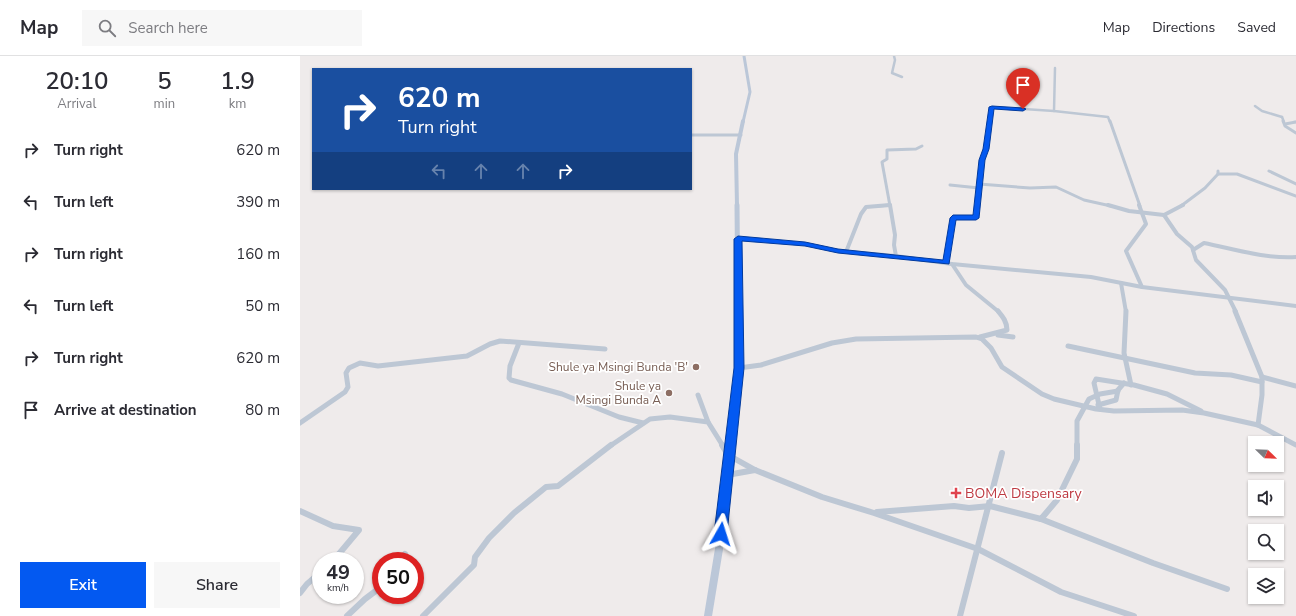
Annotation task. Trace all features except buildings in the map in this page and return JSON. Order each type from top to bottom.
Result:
[{"type":"main road","points":[[708,616],[719,549],[728,455],[739,368],[736,154],[750,92],[744,56]]},
{"type":"street","points":[[894,56],[895,60],[892,73],[902,77]]},
{"type":"street","points":[[1054,111],[1055,68]]},
{"type":"street","points":[[1255,106],[1262,111],[1282,117],[1285,124],[1296,134]]},
{"type":"street","points":[[946,263],[953,218],[976,218],[982,160],[986,149],[992,107],[1108,116],[1146,224],[1126,251],[1142,287]]},
{"type":"street","points":[[1285,124],[1296,122]]},
{"type":"street","points":[[692,135],[741,135]]},
{"type":"street","points":[[896,256],[894,245],[895,236],[882,162],[888,156],[886,152],[892,150],[916,149],[922,146]]},
{"type":"street","points":[[1270,171],[1296,184]]},
{"type":"street","points":[[950,185],[1030,188],[1056,187],[1084,200],[1130,211],[1164,215],[1175,211],[1178,207],[1192,199],[1218,173],[1237,174],[1296,196]]},
{"type":"street","points":[[841,256],[861,214],[866,207],[890,206]]},
{"type":"street","points":[[1164,215],[1177,234],[1192,247],[1196,260],[1226,290],[1230,298],[1262,380],[1258,425]]},
{"type":"street","points":[[738,239],[805,244],[844,252],[896,256],[907,259],[952,264],[1091,277],[1142,287],[1296,306]]},
{"type":"street","points":[[1193,250],[1204,243],[1265,256],[1283,258],[1296,256]]},
{"type":"street","points":[[952,264],[969,288],[989,303],[1006,320],[1008,324],[1007,330],[994,335],[978,338]]},
{"type":"street","points":[[1121,283],[1124,295],[1124,309],[1127,318],[1124,340],[1125,358],[1131,385]]},
{"type":"street","points":[[994,335],[1013,337]]},
{"type":"street","points":[[739,368],[761,365],[832,343],[856,339],[929,339],[970,336],[982,339],[991,348],[1002,367],[1028,386],[1054,399],[1086,407],[1141,411],[1182,410],[1204,413],[1258,425],[1296,445]]},
{"type":"street","points":[[300,424],[345,392],[348,387],[346,373],[354,365],[360,363],[378,366],[467,356],[490,344],[500,341],[605,349]]},
{"type":"street","points":[[519,343],[510,368],[510,380],[570,396],[618,416],[643,423]]},
{"type":"street","points":[[1068,346],[1195,373],[1231,375],[1296,386]]},
{"type":"street","points":[[1099,407],[1094,383],[1096,379],[1131,385],[1167,394],[1204,413]]},
{"type":"street","points":[[1099,407],[1116,400],[1118,391],[1124,384]]},
{"type":"street","points":[[1041,519],[1057,500],[1077,459],[1077,421],[1089,400],[1097,395],[1118,391]]},
{"type":"street","points":[[698,395],[708,422],[728,455],[755,470],[822,498],[874,513],[978,549],[1061,592],[1134,616]]},
{"type":"street","points":[[423,616],[474,565],[475,557],[489,538],[514,513],[546,488],[558,486],[598,454],[650,419],[659,417],[682,418],[708,422]]},
{"type":"street","points":[[960,616],[990,506],[1002,453]]},
{"type":"street","points":[[727,475],[755,470]]},
{"type":"street","points":[[874,513],[946,507],[968,508],[990,506],[1041,519],[1146,560],[1227,589]]},
{"type":"street","points":[[300,511],[333,526],[348,527],[359,530],[341,552]]},
{"type":"street","points":[[300,593],[312,580]]},
{"type":"street","points":[[347,616],[372,594]]},
{"type":"place","name":"Shule ya Msingi Bunda 'B'","points":[[696,367]]},
{"type":"place","name":"Shule ya Msingi Bunda A","points":[[669,393]]},
{"type":"place","name":"BOMA Dispensary","points":[[956,493]]},
{"type":"route","points":[[721,534],[728,455],[739,368],[738,239],[805,244],[838,251],[896,256],[907,259],[946,263],[953,218],[976,218],[982,160],[986,149],[992,107],[1023,109]]}]
